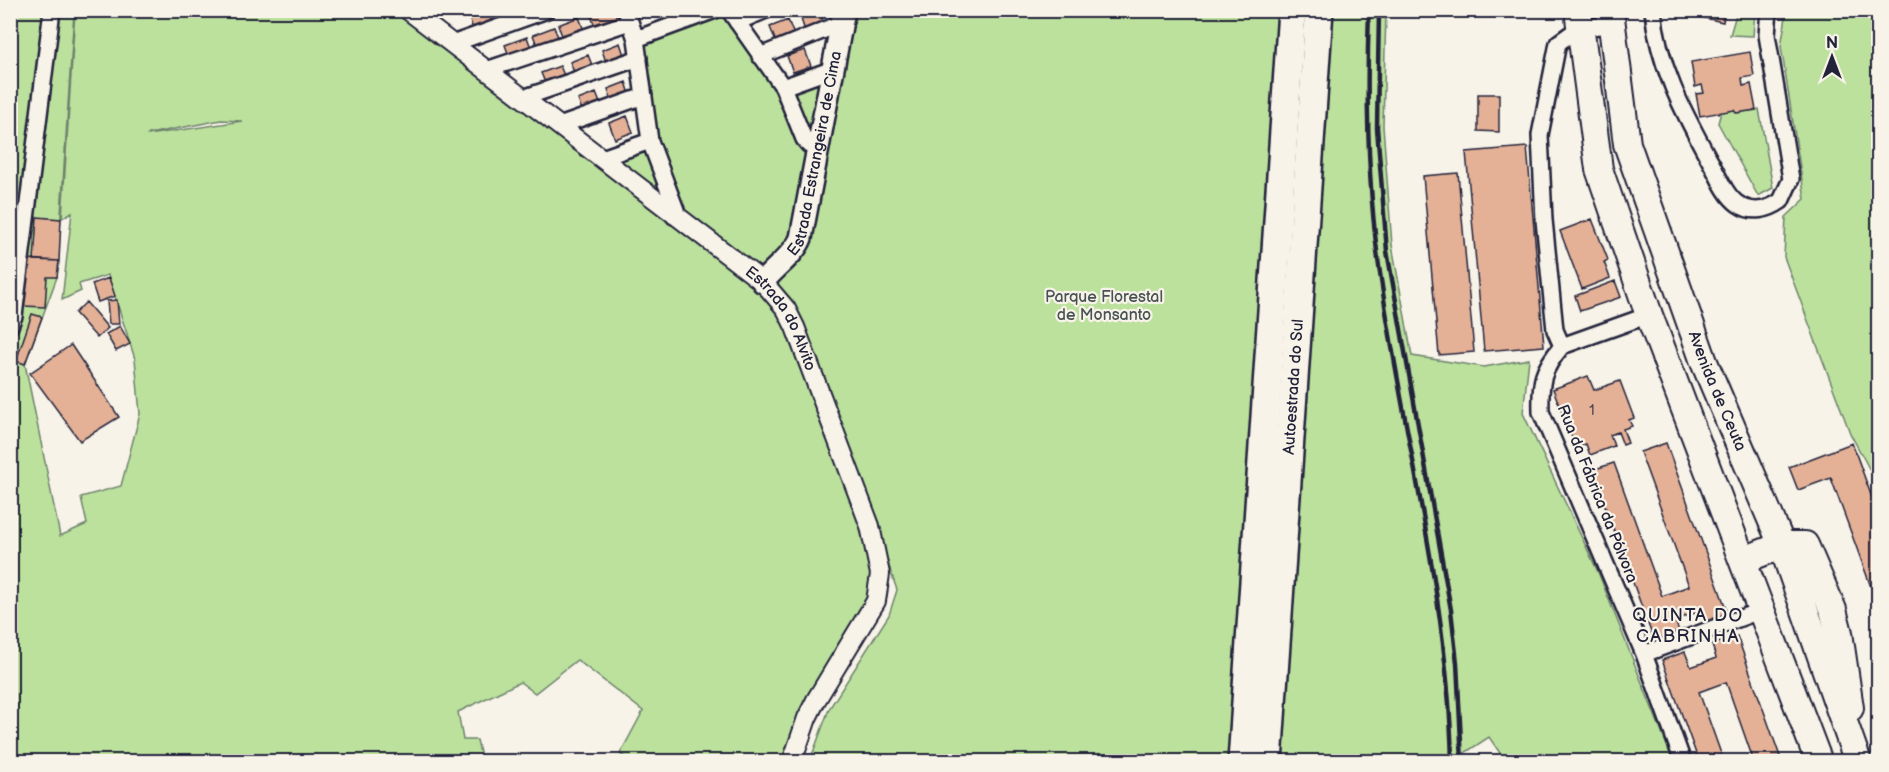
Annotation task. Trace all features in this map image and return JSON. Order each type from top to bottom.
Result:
[{"type":"highway","name":"Autoestrada do Sul","points":[[1242,762],[1292,10]]},
{"type":"highway","name":"Autoestrada do Sul","points":[[1268,762],[1319,10]]},
{"type":"highway","name":"Avenida de Ceuta","points":[[1610,18],[1627,144],[1704,362],[1782,544]]},
{"type":"highway","points":[[1578,19],[1599,169],[1649,315],[1819,762]]},
{"type":"highway","points":[[1716,492],[1755,478]]},
{"type":"highway","points":[[1744,560],[1782,544],[1805,544],[1833,610],[1845,666],[1856,756]]},
{"type":"main road","name":"Estrada Estrangeira de Cima","points":[[763,282],[799,244],[843,16]]},
{"type":"street","points":[[10,326],[14,316],[52,10]]},
{"type":"street","points":[[452,44],[547,10]]},
{"type":"street","points":[[636,39],[715,10]]},
{"type":"street","points":[[765,10],[733,16],[783,87],[804,139],[809,145],[818,148]]},
{"type":"street","points":[[1653,10],[1658,41],[1670,81],[1730,197],[1750,210],[1774,206],[1786,194],[1791,179],[1767,35],[1769,10]]},
{"type":"street","name":"Estrada do Alvito","points":[[419,12],[452,44],[763,282],[786,309],[795,327],[870,526],[880,574],[876,601],[816,700],[807,718],[792,762]]},
{"type":"street","points":[[486,70],[628,16],[636,39],[650,141],[676,210],[674,216]]},
{"type":"street","points":[[760,56],[843,16]]},
{"type":"street","points":[[1610,18],[1578,19],[1558,43],[1540,135],[1544,220],[1555,330],[1562,346],[1649,315]]},
{"type":"street","points":[[523,98],[639,58]]},
{"type":"street","points":[[783,87],[833,69]]},
{"type":"street","points":[[559,126],[644,96]]},
{"type":"street","points":[[602,158],[650,141]]},
{"type":"street","name":"Rua da Fábrica da Pólvora","points":[[1562,346],[1547,364],[1540,386],[1541,412],[1644,654],[1683,762]]},
{"type":"street","points":[[1644,654],[1762,610]]},
{"type":"green space","name":"Parque Florestal de Monsanto","points":[[10,11],[74,11],[57,277],[25,364],[60,536],[87,524],[81,497],[121,486],[140,414],[135,359],[108,275],[79,284],[81,291],[62,300],[72,212],[62,218],[75,11],[403,11],[597,161],[644,143],[632,41],[711,11],[729,11],[781,92],[825,76],[841,11],[1386,11],[1383,126],[1392,245],[1412,356],[1484,367],[1529,359],[1523,413],[1598,572],[1673,761],[1501,761],[1500,753],[1489,737],[1451,762],[810,761],[829,709],[889,615],[897,590],[865,495],[832,449],[863,530],[874,572],[864,610],[797,717],[783,761],[631,761],[620,754],[643,711],[577,660],[535,693],[520,682],[458,712],[463,740],[477,740],[482,761],[11,761]],"holes":[[[221,120],[242,121],[148,135]]]},
{"type":"green space","points":[[1737,11],[1755,11],[1753,36],[1730,35]]},
{"type":"green space","points":[[1787,11],[1878,11],[1878,485],[1850,433],[1784,257],[1786,217],[1805,199],[1781,46]]},
{"type":"green space","points":[[1759,109],[1773,188],[1758,196],[1718,123],[1721,112],[1734,110],[1737,113]]},
{"type":"building","points":[[501,10],[523,10],[524,15],[506,22]]},
{"type":"building","points":[[598,10],[614,10],[618,21],[596,29],[590,13]]},
{"type":"building","points":[[819,10],[824,24],[805,31],[800,16]]},
{"type":"building","points":[[1697,10],[1725,10],[1723,22],[1695,16]]},
{"type":"building","points":[[488,11],[494,27],[475,34],[469,18]]},
{"type":"building","points":[[579,17],[585,33],[564,41],[558,25]]},
{"type":"building","points":[[788,20],[794,35],[776,42],[770,27]]},
{"type":"building","points":[[554,27],[560,42],[539,50],[533,35]]},
{"type":"building","points":[[527,37],[533,53],[511,61],[505,45]]},
{"type":"building","points":[[620,43],[625,58],[607,65],[602,50]]},
{"type":"building","points":[[805,50],[811,66],[793,72],[787,56]]},
{"type":"building","points":[[1750,52],[1754,76],[1742,78],[1743,86],[1751,84],[1756,110],[1736,113],[1734,110],[1700,116],[1696,94],[1704,93],[1702,85],[1695,87],[1691,62]]},
{"type":"building","points":[[588,55],[594,70],[576,77],[570,62]]},
{"type":"building","points":[[560,66],[566,80],[547,87],[541,73]]},
{"type":"building","points":[[626,82],[631,97],[613,104],[608,89]]},
{"type":"building","points":[[596,93],[602,108],[584,115],[578,100]]},
{"type":"building","points":[[1478,94],[1499,94],[1499,132],[1478,131]]},
{"type":"building","points":[[627,116],[633,132],[615,139],[609,123]]},
{"type":"building","points":[[1527,147],[1544,346],[1484,351],[1466,152]]},
{"type":"building","points":[[1458,173],[1474,352],[1439,355],[1423,176]]},
{"type":"building","points":[[37,217],[61,219],[59,261],[34,260]]},
{"type":"building","points":[[1592,219],[1608,260],[1604,262],[1610,278],[1582,289],[1560,231]]},
{"type":"building","points":[[26,259],[59,261],[57,277],[47,277],[45,307],[24,306]]},
{"type":"building","points":[[109,278],[115,296],[98,302],[92,284]]},
{"type":"building","points":[[1615,281],[1621,297],[1580,311],[1575,296]]},
{"type":"building","points":[[117,300],[119,324],[109,324],[107,301]]},
{"type":"building","points":[[86,302],[108,328],[97,338],[75,313]]},
{"type":"building","points":[[32,314],[42,317],[25,364],[16,361]]},
{"type":"building","points":[[120,326],[130,344],[116,351],[106,334]]},
{"type":"building","points":[[71,345],[119,417],[80,441],[30,373]]},
{"type":"building","points":[[1588,376],[1594,390],[1620,381],[1634,418],[1629,420],[1632,426],[1623,429],[1628,443],[1623,445],[1618,432],[1610,435],[1614,446],[1590,455],[1586,444],[1576,448],[1553,389]]},
{"type":"building","points":[[1666,443],[1728,614],[1705,623],[1701,611],[1675,620],[1680,634],[1655,643],[1592,470],[1614,463],[1662,596],[1689,586],[1640,452]]},
{"type":"building","points":[[1852,443],[1878,514],[1878,606],[1831,478],[1798,490],[1789,467]]},
{"type":"building","points":[[1737,636],[1782,762],[1754,762],[1726,682],[1699,692],[1724,762],[1699,762],[1662,660],[1685,652],[1691,667],[1716,658],[1712,645]]},
{"type":"railway","points":[[1369,10],[1368,135],[1374,228],[1388,322],[1433,572],[1449,698],[1452,762]]},
{"type":"railway","points":[[1379,10],[1377,128],[1387,251],[1451,610],[1457,663],[1462,762]]},
{"type":"district","name":"QUINTA DO CABRINHA","points":[[1688,625]]}]
